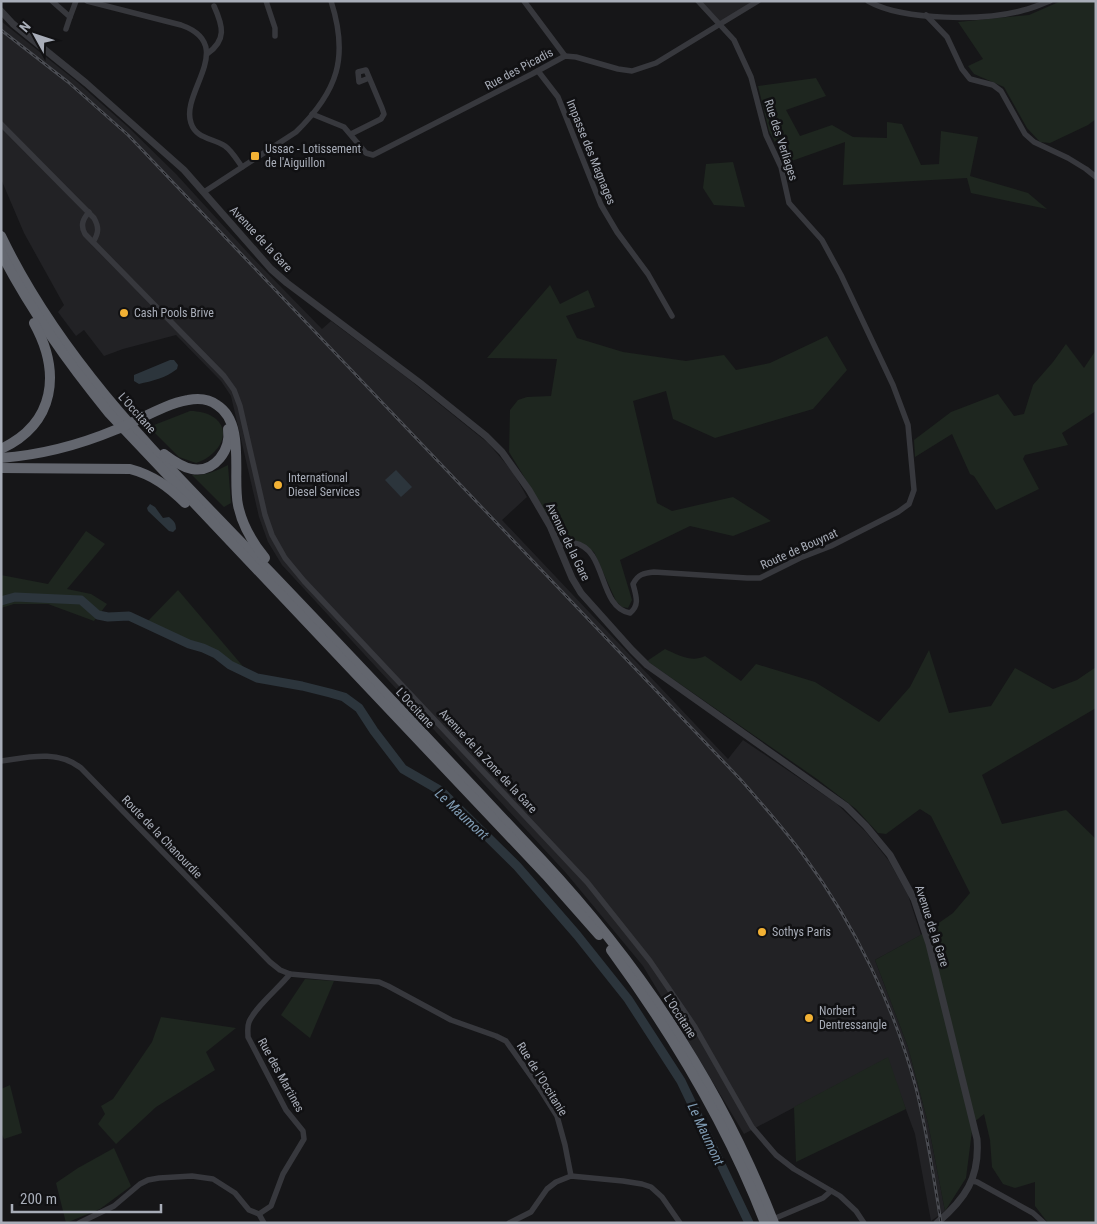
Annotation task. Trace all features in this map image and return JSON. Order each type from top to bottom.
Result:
[{"type":"highway","name":"L'Occitane","points":[[1,236],[30,290],[54,328],[92,380],[136,431],[570,890],[618,948],[660,1006],[713,1093],[752,1172],[774,1223]]},
{"type":"highway","name":"L'Occitane","points":[[1,253],[48,334],[80,378],[109,413],[546,875],[605,943],[661,1021],[690,1067],[737,1157],[765,1223]]},
{"type":"highway","points":[[1,449],[23,435],[38,418],[46,402],[50,378],[46,347],[14,278]]},
{"type":"highway","points":[[146,420],[182,402],[195,399],[212,402],[230,418],[234,431],[236,498],[241,518],[250,538],[293,597]]},
{"type":"highway","points":[[1,464],[34,460],[58,454],[180,407],[194,404],[208,406],[218,412],[224,420],[228,431],[228,444],[224,454],[213,465],[201,469],[192,469],[180,465],[136,431]]},
{"type":"highway","points":[[1,458],[49,451],[116,433]]},
{"type":"highway","points":[[1,468],[123,468],[144,473],[167,486],[251,563]]},
{"type":"street","points":[[52,1],[70,16]]},
{"type":"street","points":[[66,29],[76,1]]},
{"type":"street","points":[[87,1],[190,28],[197,34],[204,44],[207,54],[205,66],[189,108],[191,125],[201,136],[225,146],[242,167]]},
{"type":"street","points":[[204,192],[296,132],[312,114],[332,84],[340,58],[340,41],[331,1]]},
{"type":"street","points":[[524,1],[565,56]]},
{"type":"street","name":"Rue des Verliages","points":[[698,1],[719,26],[734,40],[751,77],[766,135],[781,167],[789,203],[822,240],[884,365]]},
{"type":"street","name":"Rue des Picadis","points":[[351,134],[366,153],[373,155],[565,56],[576,57],[618,69],[637,70],[656,64],[758,1]]},
{"type":"street","points":[[868,1],[888,9],[939,17],[992,16],[1024,10],[1050,1]]},
{"type":"street","points":[[268,2],[275,28],[275,36]]},
{"type":"street","points":[[207,54],[221,40],[222,31],[214,6]]},
{"type":"street","name":"Avenue de la Gare","points":[[1,11],[13,24],[86,83],[184,170],[256,253],[287,283],[486,436],[502,452],[529,490],[550,526],[581,593],[647,665],[846,806],[866,826],[890,855],[914,899],[929,944],[977,1139],[977,1162],[972,1181],[965,1195],[937,1223]]},
{"type":"street","points":[[926,15],[947,37],[962,69],[970,79],[993,85],[1001,91],[1025,134],[1034,142],[1068,158],[1096,177]]},
{"type":"street","name":"Impasse des Magnages","points":[[538,71],[558,97],[601,205],[617,232],[648,274],[672,316]]},
{"type":"street","points":[[312,114],[344,127],[351,134],[381,119],[384,114],[369,78]]},
{"type":"street","points":[[1,124],[89,212],[94,218],[98,227],[98,233],[93,242],[83,229],[84,220],[89,212]]},
{"type":"street","name":"Avenue de la Zone de la Gare","points":[[93,242],[224,376],[234,390],[240,406],[265,515],[274,540],[285,558],[304,581],[587,882],[650,960],[695,1027],[752,1127],[770,1148],[794,1169],[847,1202],[864,1223]]},
{"type":"street","name":"Route de Bouynat","points":[[558,545],[574,543],[594,556],[605,586],[617,607],[624,612],[630,613],[635,609],[637,601],[633,584],[636,578],[642,574],[654,572],[760,578],[800,558],[831,546],[898,512],[908,504],[914,490],[908,425],[894,385],[884,365]]},
{"type":"street","name":"Route de la Chanourdie","points":[[1,761],[33,756],[53,756],[72,761],[82,768],[270,962],[280,970],[290,974]]},
{"type":"street","name":"Rue de l'Occitanie","points":[[290,974],[379,982],[451,1020],[506,1041],[557,1116],[571,1176]]},
{"type":"street","name":"Rue des Martines","points":[[259,1214],[271,1206],[283,1174],[304,1139],[303,1131],[286,1110],[248,1038],[247,1028],[254,1013],[290,974]]},
{"type":"street","points":[[509,1223],[531,1212],[547,1190],[556,1182],[571,1176],[642,1184],[650,1187],[662,1197],[680,1223]]},
{"type":"street","points":[[79,1223],[114,1206],[132,1190],[148,1180],[184,1177],[206,1177],[213,1179],[235,1193],[249,1210],[259,1214],[264,1223]]},
{"type":"street","points":[[972,1181],[1033,1213],[1044,1223]]},
{"type":"street","points":[[765,1223],[824,1198],[831,1191]]},
{"type":"shaded area","points":[[701,1],[754,1],[719,23]]},
{"type":"shaded area","points":[[1061,1],[1096,2],[1096,119],[1088,125],[1050,143],[1040,142],[1027,128],[1004,87],[974,74],[968,66],[983,59],[958,22],[1029,15]]},
{"type":"shaded area","points":[[1,21],[76,81],[128,127],[176,174],[249,254],[322,329],[331,321],[406,377],[488,443],[513,472],[527,497],[502,520],[728,759],[743,740],[836,803],[866,832],[889,861],[908,895],[921,935],[875,960],[908,1047],[928,1123],[945,1211],[931,1221],[915,1134],[887,1058],[744,1134],[643,966],[566,873],[282,565],[268,542],[259,517],[231,396],[221,381],[176,335],[104,356],[84,330],[76,336],[58,312],[64,305],[24,233],[1,179]]},
{"type":"shaded area","points":[[816,78],[826,96],[786,110],[800,136],[832,125],[853,137],[887,138],[887,122],[902,124],[921,165],[939,164],[941,131],[978,137],[970,176],[1028,193],[1047,209],[971,193],[967,178],[843,185],[845,142],[786,163],[769,131],[758,86]]},
{"type":"shaded area","points":[[733,162],[745,207],[714,205],[703,188],[706,164]]},
{"type":"shaded area","points":[[550,285],[560,304],[588,290],[595,307],[566,316],[577,338],[623,352],[686,361],[724,355],[736,370],[770,363],[827,336],[847,370],[813,409],[715,438],[673,419],[666,391],[633,401],[657,503],[672,511],[733,497],[771,521],[733,536],[690,526],[620,560],[632,600],[628,608],[622,607],[616,601],[594,552],[556,529],[509,452],[510,410],[518,400],[527,397],[551,396],[557,359],[487,358]]},
{"type":"shaded area","points":[[1066,344],[1084,368],[1096,350],[1096,411],[1062,433],[1068,445],[1025,455],[1023,459],[1039,489],[996,510],[974,476],[970,474],[952,434],[915,457],[914,440],[951,412],[998,394],[1014,416],[1024,414],[1033,385]]},
{"type":"shaded area","points":[[174,360],[178,365],[177,369],[168,375],[139,384],[134,381],[134,375]]},
{"type":"shaded area","points":[[190,411],[197,411],[213,417],[221,425],[223,432],[222,439],[215,451],[196,463],[179,457],[149,427]]},
{"type":"shaded area","points":[[228,465],[231,503],[224,507],[192,475],[206,474]]},
{"type":"shaded area","points":[[396,470],[412,487],[401,497],[385,480]]},
{"type":"shaded area","points":[[150,504],[155,507],[163,518],[169,517],[173,521],[176,529],[173,532],[169,531],[148,511],[147,508]]},
{"type":"shaded area","points":[[86,531],[105,544],[67,589],[91,594],[107,604],[94,621],[48,604],[14,604],[1,608],[1,575],[48,584]]},
{"type":"shaded area","points":[[178,590],[246,670],[148,621]]},
{"type":"shaded area","points":[[665,649],[680,656],[695,659],[705,656],[741,681],[756,664],[815,682],[879,722],[910,687],[929,650],[949,713],[991,706],[1015,668],[1053,689],[1077,680],[1096,667],[1096,708],[982,775],[1002,824],[1066,810],[1096,839],[1096,1223],[1048,1223],[1035,1206],[1035,1182],[1015,1188],[1003,1184],[992,1167],[990,1140],[984,1114],[973,1123],[966,1178],[945,1211],[928,1123],[908,1047],[875,960],[926,932],[953,913],[970,893],[931,816],[920,809],[886,834],[878,833],[856,809],[817,779],[647,661]]},
{"type":"shaded area","points":[[305,979],[334,981],[310,1038],[281,1015]]},
{"type":"shaded area","points":[[161,1017],[236,1028],[206,1052],[215,1070],[156,1107],[116,1144],[98,1124],[105,1114],[101,1106],[113,1099],[152,1042]]},
{"type":"shaded area","points":[[888,1057],[906,1109],[796,1162],[794,1107]]},
{"type":"shaded area","points":[[10,1085],[22,1133],[4,1139],[1,1133],[1,1089]]},
{"type":"shaded area","points":[[114,1148],[131,1186],[100,1209],[66,1223],[56,1183]]},
{"type":"waterway","name":"Le Maumont","points":[[1,601],[15,597],[81,600],[98,615],[108,617],[129,616],[189,644],[216,654],[230,665],[257,678],[302,686],[344,697],[359,708],[403,769],[441,791],[517,866],[577,935],[628,999],[681,1081],[749,1223]]},
{"type":"railway","points":[[1,30],[68,82],[128,135],[741,780],[804,856],[823,882],[856,938],[871,967],[896,1027],[907,1057],[920,1105],[941,1223]]},
{"type":"place","name":"Ussac - Lotissement de l'Aiguillon","points":[[255,156]]},
{"type":"place","name":"Cash Pools Brive","points":[[124,313]]},
{"type":"place","name":"International Diesel Services","points":[[278,485]]},
{"type":"place","name":"Sothys Paris","points":[[762,932]]},
{"type":"place","name":"Norbert Dentressangle","points":[[809,1018]]}]
